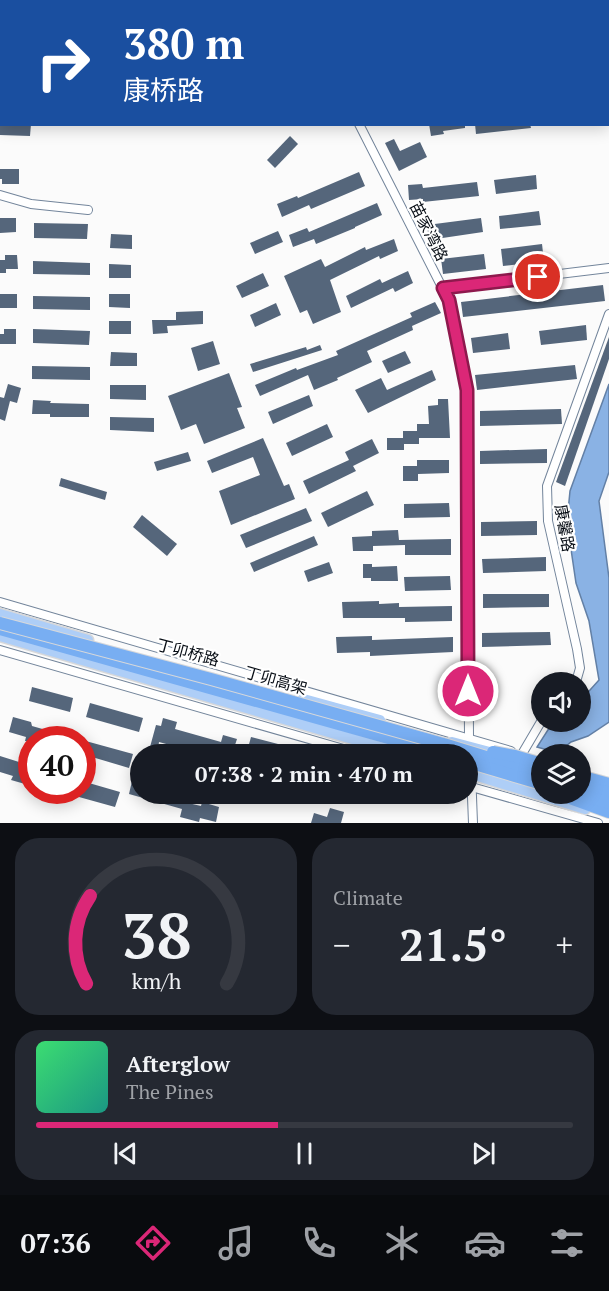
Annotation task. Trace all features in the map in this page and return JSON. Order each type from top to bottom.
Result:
[{"type":"highway","name":"丁卯高架","points":[[1,630],[211,679],[426,744]]},
{"type":"highway","points":[[478,753],[515,756],[531,760]]},
{"type":"highway","name":"丁卯高架","points":[[478,758],[531,771]]},
{"type":"highway","points":[[478,771],[531,782]]},
{"type":"highway","points":[[591,778],[609,784]]},
{"type":"highway","points":[[591,789],[609,794]]},
{"type":"highway","points":[[591,798],[609,803]]},
{"type":"highway","points":[[583,804],[609,815]]},
{"type":"main road","name":"丁卯桥路","points":[[0,614],[96,643],[354,712],[434,738],[469,741],[531,760]]},
{"type":"main road","points":[[1,630],[372,744]]},
{"type":"main road","points":[[478,772],[609,815]]},
{"type":"street","name":"苗家湾路","points":[[360,126],[449,300],[467,390],[469,741]]},
{"type":"street","points":[[0,195],[31,204],[88,210]]},
{"type":"street","points":[[443,288],[609,268]]},
{"type":"street","name":"康馨路","points":[[579,672],[577,649],[548,521],[547,486],[609,314]]},
{"type":"street","points":[[0,602],[531,758]]},
{"type":"street","points":[[0,650],[326,744]]},
{"type":"street","points":[[522,754],[535,732]]},
{"type":"street","points":[[478,789],[598,823]]},
{"type":"street","name":"苗家湾路","points":[[471,804],[473,823]]},
{"type":"water","points":[[609,384],[609,472],[599,501],[609,578],[609,722],[588,736],[569,744],[539,744],[547,732],[591,732],[591,689],[599,680],[589,621],[576,583],[567,522],[570,491]]},
{"type":"building","points":[[0,126],[31,126],[30,136],[0,135]]},
{"type":"building","points":[[429,126],[465,126],[465,128],[443,131],[444,134],[431,136]]},
{"type":"building","points":[[475,126],[530,126],[531,128],[476,134]]},
{"type":"building","points":[[290,136],[298,144],[275,168],[267,160]]},
{"type":"building","points":[[394,139],[400,151],[420,142],[427,157],[399,171],[385,143]]},
{"type":"building","points":[[0,169],[19,169],[19,184],[2,184]]},
{"type":"building","points":[[359,172],[365,186],[311,209],[309,205],[282,217],[277,204],[297,196],[298,198]]},
{"type":"building","points":[[536,175],[537,189],[496,194],[494,180]]},
{"type":"building","points":[[477,182],[479,196],[423,202],[423,199],[409,200],[408,185],[422,184],[423,188]]},
{"type":"building","points":[[377,203],[382,215],[316,244],[314,239],[293,247],[289,235],[307,228],[309,232]]},
{"type":"building","points":[[539,211],[541,225],[500,229],[499,216]]},
{"type":"building","points":[[0,218],[16,218],[16,232],[0,233]]},
{"type":"building","points":[[481,218],[483,232],[429,240],[427,225]]},
{"type":"building","points":[[34,223],[88,224],[87,239],[34,238]]},
{"type":"building","points":[[278,231],[283,242],[255,254],[250,243]]},
{"type":"building","points":[[111,234],[132,235],[132,249],[110,248]]},
{"type":"building","points":[[394,239],[398,251],[380,259],[379,256],[330,280],[341,312],[313,324],[307,310],[300,313],[284,276],[321,259],[325,267],[365,247],[366,250]]},
{"type":"building","points":[[542,244],[544,261],[503,266],[501,249]]},
{"type":"building","points":[[484,254],[486,269],[443,274],[441,259]]},
{"type":"building","points":[[5,255],[17,255],[18,269],[6,269],[6,273],[0,273],[0,260],[5,260]]},
{"type":"building","points":[[33,261],[90,263],[90,275],[33,274]]},
{"type":"building","points":[[109,264],[131,265],[131,278],[109,278]]},
{"type":"building","points":[[408,271],[413,283],[395,292],[393,288],[351,308],[346,296],[380,279],[382,283]]},
{"type":"building","points":[[263,273],[269,286],[242,298],[236,286]]},
{"type":"building","points":[[603,285],[605,301],[463,317],[461,302]]},
{"type":"building","points":[[0,294],[17,294],[17,308],[0,308]]},
{"type":"building","points":[[109,294],[130,294],[130,308],[109,307]]},
{"type":"building","points":[[33,296],[90,297],[90,310],[33,309]]},
{"type":"building","points":[[435,302],[441,313],[412,326],[413,330],[367,351],[372,362],[314,390],[308,375],[260,396],[255,385],[296,368],[297,370],[338,355],[336,351],[412,317],[410,313]]},
{"type":"building","points":[[276,303],[281,315],[255,327],[250,315]]},
{"type":"building","points":[[203,311],[203,324],[167,326],[168,333],[153,334],[152,320],[176,320],[176,312]]},
{"type":"building","points":[[109,321],[131,321],[131,334],[109,334]]},
{"type":"building","points":[[586,325],[587,340],[541,345],[539,331]]},
{"type":"building","points":[[4,329],[16,329],[16,344],[0,344],[0,334],[4,334]]},
{"type":"building","points":[[33,329],[90,331],[89,345],[33,343]]},
{"type":"building","points":[[508,333],[510,349],[473,353],[471,338]]},
{"type":"building","points":[[609,337],[609,359],[565,486],[556,482]]},
{"type":"building","points":[[213,341],[220,364],[198,371],[191,348]]},
{"type":"building","points":[[320,345],[322,350],[253,372],[250,364],[306,347],[307,350]]},
{"type":"building","points":[[405,351],[411,363],[388,373],[382,361]]},
{"type":"building","points":[[111,352],[137,353],[137,366],[110,366]]},
{"type":"building","points":[[575,365],[577,379],[477,390],[475,375]]},
{"type":"building","points":[[32,366],[90,367],[90,380],[32,379]]},
{"type":"building","points":[[432,370],[436,380],[368,413],[355,390],[381,378],[387,390]]},
{"type":"building","points":[[229,373],[242,407],[237,408],[245,428],[204,444],[196,424],[181,430],[168,396]]},
{"type":"building","points":[[8,384],[21,388],[17,403],[10,401],[5,421],[0,419],[0,397],[4,398]]},
{"type":"building","points":[[110,385],[146,385],[146,400],[110,399]]},
{"type":"building","points":[[309,395],[313,406],[273,424],[268,412]]},
{"type":"building","points":[[438,399],[448,399],[450,438],[419,438],[419,444],[404,444],[404,450],[387,450],[387,438],[403,438],[403,431],[417,431],[417,424],[429,424],[428,406],[438,405]]},
{"type":"building","points":[[33,400],[89,404],[89,417],[50,417],[50,414],[32,414]]},
{"type":"building","points":[[561,409],[562,424],[480,426],[480,411]]},
{"type":"building","points":[[110,417],[154,418],[154,432],[110,430]]},
{"type":"building","points":[[327,424],[333,437],[292,456],[286,443]]},
{"type":"building","points":[[263,438],[284,486],[289,484],[295,499],[231,525],[219,491],[260,475],[253,457],[212,473],[207,461]]},
{"type":"building","points":[[372,439],[379,453],[353,466],[356,471],[309,494],[303,481],[349,460],[345,452]]},
{"type":"building","points":[[547,449],[547,463],[480,464],[480,451]]},
{"type":"building","points":[[188,452],[191,461],[157,471],[154,462]]},
{"type":"building","points":[[417,460],[449,460],[449,473],[418,474],[418,481],[403,481],[403,466],[417,466]]},
{"type":"building","points":[[61,478],[107,492],[105,500],[59,486]]},
{"type":"building","points":[[367,491],[374,505],[328,527],[321,513]]},
{"type":"building","points":[[449,503],[450,517],[404,518],[404,504]]},
{"type":"building","points":[[306,508],[312,521],[246,548],[240,535]]},
{"type":"building","points":[[142,515],[177,544],[167,556],[133,527]]},
{"type":"building","points":[[537,521],[537,535],[481,536],[481,522]]},
{"type":"building","points":[[398,530],[399,540],[451,539],[451,555],[405,555],[405,545],[373,546],[373,551],[353,551],[352,537],[372,536],[372,531]]},
{"type":"building","points":[[314,536],[318,545],[254,572],[250,563]]},
{"type":"building","points":[[546,557],[546,571],[483,573],[482,559]]},
{"type":"building","points":[[329,562],[333,573],[308,582],[304,571]]},
{"type":"building","points":[[363,564],[372,564],[372,567],[397,566],[398,581],[371,581],[371,578],[363,578]]},
{"type":"building","points":[[450,576],[451,590],[405,591],[404,577]]},
{"type":"building","points":[[483,594],[549,594],[549,607],[483,608]]},
{"type":"building","points":[[379,601],[379,604],[399,603],[399,607],[452,606],[452,621],[405,622],[405,618],[343,618],[342,602]]},
{"type":"building","points":[[550,632],[551,645],[482,647],[482,633]]},
{"type":"building","points":[[372,636],[372,640],[453,637],[453,652],[370,656],[370,652],[337,653],[336,637]]},
{"type":"building","points":[[32,687],[73,698],[70,712],[29,701]]},
{"type":"building","points":[[90,703],[143,718],[139,732],[86,717]]},
{"type":"building","points":[[13,717],[31,722],[32,726],[18,726],[18,735],[9,732]]},
{"type":"building","points":[[163,718],[177,722],[175,729],[221,742],[223,735],[237,739],[235,744],[166,744],[159,742],[159,744],[151,744],[156,725],[161,726]]},
{"type":"building","points":[[251,737],[278,744],[249,744]]},
{"type":"building","points":[[96,744],[130,753],[129,768],[96,758]]},
{"type":"building","points":[[0,756],[18,762],[18,782],[11,780],[13,776],[0,772]]},
{"type":"building","points":[[96,785],[120,792],[115,807],[96,802]]},
{"type":"building","points":[[164,804],[201,806],[202,804],[209,804],[219,807],[216,822],[200,818],[199,822],[180,817],[182,809]]},
{"type":"building","points":[[330,808],[344,812],[341,823],[311,823],[314,813],[327,817]]},
{"type":"route","points":[[468,691],[467,390],[449,300],[443,288],[538,277]]}]
